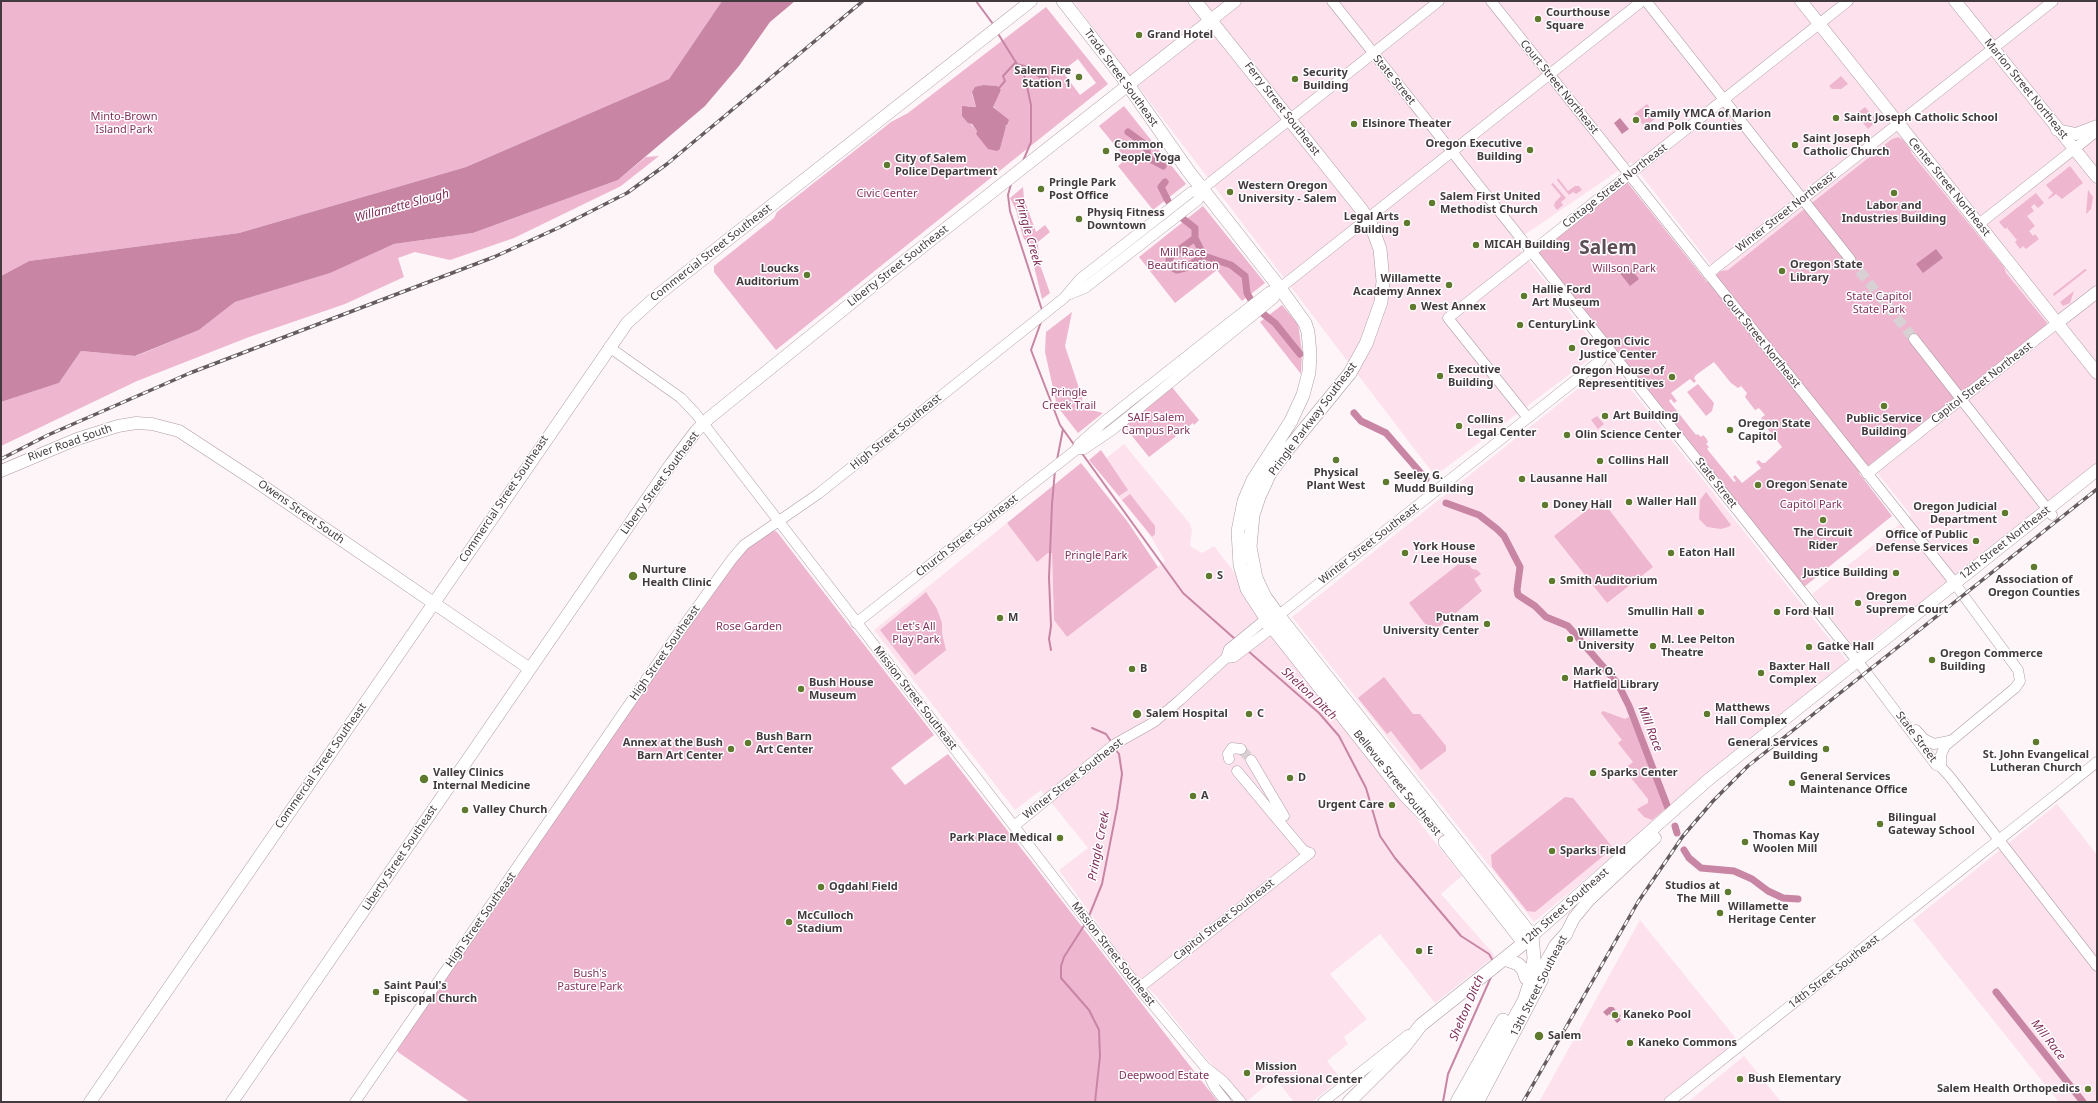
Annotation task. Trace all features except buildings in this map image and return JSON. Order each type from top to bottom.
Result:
[{"type":"highway","name":"Trade Street Southeast","points":[[1063,1],[1128,86],[1202,189],[1280,288]]},
{"type":"highway","name":"Ferry Street Southeast","points":[[1195,1],[1368,219]]},
{"type":"highway","name":"Pringle Parkway Southeast","points":[[1274,619],[1256,578],[1250,547],[1253,515],[1259,496],[1270,473],[1350,373],[1366,344],[1375,323],[1381,302],[1383,280],[1382,264],[1378,243],[1368,219]]},
{"type":"highway","name":"Pringle Parkway Southeast","points":[[1274,619],[1247,589],[1240,565],[1238,541],[1241,513],[1253,480],[1291,421],[1303,395],[1309,372],[1310,354],[1308,332],[1299,314],[1280,288]]},
{"type":"highway","name":"Bellevue Street Southeast","points":[[1274,619],[1404,794],[1415,803],[1530,941]]},
{"type":"highway","points":[[1524,1001],[1531,980],[1529,973],[1530,941],[1550,944],[1564,936]]},
{"type":"highway","points":[[1467,1102],[1524,1001],[1564,936]]},
{"type":"highway","name":"12th Street Southeast","points":[[1421,1025],[1503,960],[1530,941]]},
{"type":"highway","points":[[1503,960],[1518,964],[1529,973]]},
{"type":"highway","points":[[1457,1102],[1529,973]]},
{"type":"highway","points":[[1349,1102],[1404,1047],[1421,1025]]},
{"type":"main road","name":"Commercial Street Southeast","points":[[90,1102],[433,602],[627,323],[646,304],[1031,1]]},
{"type":"main road","name":"Liberty Street Southeast","points":[[232,1102],[671,464],[703,424],[862,294],[987,198],[1235,1]]},
{"type":"main road","name":"Center Street Northeast","points":[[1801,1],[2097,373]]},
{"type":"main road","name":"Marion Street Northeast","points":[[1955,1],[2057,130],[2097,177]]},
{"type":"main road","points":[[2057,130],[2076,134],[2097,126]]},
{"type":"main road","name":"Capitol Street Northeast","points":[[2058,323],[2097,292]]},
{"type":"main road","name":"River Road South","points":[[1,471],[104,429],[136,423],[165,426]]},
{"type":"main road","name":"Owens Street South","points":[[165,426],[179,430],[204,446],[530,669]]},
{"type":"main road","name":"12th Street Northeast","points":[[1859,663],[2050,512],[2097,470]]},
{"type":"main road","name":"12th Street Northeast","points":[[2050,512],[2097,479]]},
{"type":"main road","name":"12th Street Southeast","points":[[1611,879],[1699,795],[1859,663]]},
{"type":"main road","name":"12th Street Southeast","points":[[1530,941],[1692,792],[1859,663]]},
{"type":"main road","points":[[1584,905],[1583,900],[1596,879]]},
{"type":"main road","name":"13th Street Southeast","points":[[1564,936],[1584,905],[1611,879]]},
{"type":"street","name":"State Street","points":[[1332,1],[1859,663],[1936,765],[1942,767],[2097,966]]},
{"type":"street","name":"High Street Southeast","points":[[355,1102],[732,559],[756,536],[818,494],[1027,327],[1070,294],[1085,288],[1198,200],[1202,189],[1439,1]]},
{"type":"street","name":"Court Street Northeast","points":[[1491,1],[1867,474],[1956,587],[2018,670],[2020,676],[2018,685],[1949,741]]},
{"type":"street","name":"Church Street Southeast","points":[[856,622],[1077,449],[1084,449],[1088,441],[1269,292],[1280,288],[1642,1]]},
{"type":"street","points":[[1646,1],[1850,259]]},
{"type":"street","name":"Cottage Street Northeast","points":[[1528,418],[1448,318],[1848,1]]},
{"type":"street","name":"Winter Street Northeast","points":[[1708,274],[2053,1]]},
{"type":"street","points":[[1979,224],[2097,131]]},
{"type":"street","name":"Capitol Street Northeast","points":[[1867,474],[2058,323]]},
{"type":"street","points":[[1914,339],[2050,512]]},
{"type":"street","name":"Mission Street Southeast","points":[[609,347],[681,398],[703,424],[1139,988],[1205,1067],[1223,1081],[1241,1102]]},
{"type":"street","name":"Winter Street Southeast","points":[[1014,826],[1104,753],[1125,738],[1154,722],[1226,658],[1229,649],[1236,649],[1256,633],[1268,630],[1274,619],[1601,360]]},
{"type":"street","points":[[1904,722],[1931,743],[1938,744],[1949,741]]},
{"type":"street","points":[[1942,767],[1942,753],[1949,741]]},
{"type":"street","points":[[1229,759],[1228,754],[1232,748],[1241,749]]},
{"type":"street","points":[[1251,760],[1276,805],[1308,847],[1310,853]]},
{"type":"street","name":"14th Street Southeast","points":[[1669,1102],[2097,762]]},
{"type":"street","points":[[1237,771],[1303,850],[1310,853]]},
{"type":"street","name":"Capitol Street Southeast","points":[[1139,988],[1310,853]]},
{"type":"street","name":"13th Street Southeast","points":[[1478,1102],[1556,957],[1564,936]]},
{"type":"street","name":"12th Street Southeast","points":[[1323,1102],[1421,1025]]},
{"type":"street","name":"Mission Street Southeast","points":[[1205,1067],[1215,1088],[1226,1102]]},
{"type":"shaded area","points":[[1073,1],[2097,1],[2097,469],[1857,651],[1812,594],[1911,515],[1821,403],[2000,262],[1947,196],[1767,337],[1631,162],[1514,242],[1600,351],[1435,476]]},
{"type":"shaded area","name":"Willamette University","points":[[1610,363],[1847,661],[1534,922],[1292,617]]},
{"type":"shaded area","name":"Salem Hospital","points":[[1124,444],[1190,524],[1192,530],[1190,545],[1202,553],[1214,546],[1234,572],[1248,602],[1273,638],[1462,876],[1441,894],[1495,956],[1435,1003],[1380,934],[1330,974],[1367,1019],[1344,1037],[1348,1044],[1327,1061],[1341,1079],[1312,1102],[1294,1102],[1275,1078],[1246,1102],[1204,1056],[1157,997],[1134,974],[1059,870],[1088,848],[1041,790],[1015,810],[874,630],[1007,523],[1037,561],[1048,553],[1052,553],[1054,620],[1067,637],[1165,561],[1150,535],[1095,467]]},
{"type":"shaded area","points":[[2057,804],[2097,855],[2097,1102],[2059,1102],[1913,920]]},
{"type":"shaded area","points":[[1640,920],[1738,1041],[1662,1102],[1539,1102]]},
{"type":"shaded area","name":"Bush Elementary","points":[[1744,1056],[1781,1102],[1688,1102]]},
{"type":"green space","name":"Minto-Brown Island Park","points":[[1,1],[722,1],[669,79],[466,167],[239,233],[29,261],[1,276]]},
{"type":"green space","name":"Civic Center","points":[[1046,7],[1108,84],[776,350],[714,272],[714,266],[774,218],[777,212],[891,122],[908,113]],"holes":[[[1078,59],[1096,83],[1080,95],[1062,71]],[[981,85],[994,86],[1001,90],[993,106],[1004,117],[1007,125],[1005,126],[1000,149],[976,134],[977,131],[969,122],[967,106],[976,107],[972,94]]]},
{"type":"green space","points":[[1841,76],[1848,84],[1841,89],[1832,89],[1829,86]]},
{"type":"green space","points":[[1647,104],[1657,117],[1645,127],[1634,114]]},
{"type":"green space","points":[[1124,106],[1186,184],[1153,210],[1118,166],[1126,159],[1099,126]]},
{"type":"green space","points":[[1865,107],[1877,121],[1868,129],[1856,114]]},
{"type":"green space","name":"State Capitol State Park","points":[[1898,137],[1903,140],[1912,154],[2004,267],[2006,273],[2047,323],[2043,329],[1859,473],[1892,516],[1804,587],[1538,252],[1627,182],[1707,282],[1721,271],[1728,270],[1892,139]],"holes":[[[1714,362],[1731,383],[1738,388],[1741,386],[1747,393],[1745,397],[1755,410],[1759,408],[1765,415],[1761,418],[1762,422],[1782,447],[1765,463],[1762,463],[1759,460],[1756,462],[1761,468],[1742,483],[1735,475],[1733,477],[1736,481],[1734,482],[1707,449],[1709,447],[1706,444],[1708,442],[1706,438],[1703,435],[1701,437],[1698,434],[1696,435],[1669,401],[1671,399],[1674,403],[1677,401],[1671,393],[1690,379],[1694,383],[1696,381],[1694,378],[1696,375]]]},
{"type":"green space","points":[[659,156],[621,186],[514,238],[450,260],[415,252],[398,258],[404,277],[345,304],[249,337],[137,381],[1,446],[1,402],[59,383],[81,351],[136,356],[199,330],[235,302],[329,273],[394,244],[473,233],[618,180],[646,157]]},
{"type":"green space","points":[[2070,166],[2083,183],[2062,199],[2056,194],[2049,199],[2048,198],[2053,193],[2046,185]]},
{"type":"green space","points":[[1558,178],[1568,191],[1575,186],[1579,186],[1582,190],[1576,194],[1573,192],[1569,195],[1557,180]]},
{"type":"green space","points":[[1553,183],[1566,198],[1561,202],[1563,205],[1557,210],[1554,206],[1555,202],[1561,196],[1551,184]]},
{"type":"green space","points":[[1023,187],[1024,199],[1036,232],[1045,225],[1050,232],[1038,242],[1039,262],[1050,293],[1042,299],[1029,246],[1023,237],[1016,210],[1010,198]]},
{"type":"green space","points":[[2088,190],[2093,197],[2091,209],[2086,214]]},
{"type":"green space","points":[[2036,193],[2044,203],[2038,208],[2034,204],[2031,207],[2034,211],[2027,216],[2035,226],[2029,231],[2033,236],[2035,234],[2039,239],[2026,249],[2023,246],[2020,249],[2015,242],[2017,240],[2007,228],[2009,226],[2005,229],[1999,222]]},
{"type":"green space","name":"Mill Race Beautification","points":[[1203,206],[1265,283],[1242,301],[1217,270],[1175,303],[1139,257]]},
{"type":"green space","points":[[2085,269],[2087,270],[2054,296],[2053,294]]},
{"type":"green space","points":[[2074,291],[2070,303],[2063,306],[2060,302]]},
{"type":"green space","points":[[1282,305],[1298,324],[1302,352],[1301,374],[1260,322]]},
{"type":"green space","name":"Pringle Creek Trail","points":[[1072,312],[1065,346],[1082,397],[1083,408],[1103,413],[1078,433],[1057,406],[1045,352],[1046,332]]},
{"type":"green space","points":[[1698,384],[1714,403],[1712,411],[1706,416],[1687,392]]},
{"type":"green space","name":"SAIF Salem Campus Park","points":[[1171,386],[1199,420],[1149,457],[1124,426]]},
{"type":"green space","points":[[1597,416],[1604,424],[1598,429],[1591,420]]},
{"type":"green space","points":[[1101,450],[1128,490],[1119,496],[1089,460]]},
{"type":"green space","name":"Pringle Park","points":[[1081,463],[1127,521],[1158,567],[1067,637],[1054,620],[1052,553],[1048,553],[1037,562],[1007,523]]},
{"type":"green space","points":[[1706,492],[1731,525],[1721,529],[1707,527],[1699,519],[1700,500]]},
{"type":"green space","points":[[1130,494],[1155,526],[1155,534],[1152,537],[1122,500]]},
{"type":"green space","points":[[1601,499],[1653,567],[1607,603],[1554,536]]},
{"type":"green space","name":"Bush's Pasture Park","points":[[773,530],[777,532],[934,735],[891,768],[905,785],[948,754],[1218,1102],[470,1102],[398,1052],[397,1049],[682,634],[743,551]]},
{"type":"green space","points":[[1465,559],[1472,569],[1477,570],[1481,574],[1474,579],[1482,591],[1432,633],[1409,603]]},
{"type":"green space","name":"Let's All Play Park","points":[[926,592],[937,609],[942,623],[942,634],[946,650],[915,675],[880,630]]},
{"type":"green space","points":[[1384,677],[1413,714],[1420,714],[1446,746],[1446,751],[1421,770],[1391,731],[1387,734],[1358,698]]},
{"type":"green space","points":[[1603,711],[1625,719],[1629,717],[1642,743],[1664,802],[1665,809],[1652,820],[1644,817],[1637,809],[1648,803],[1648,799],[1624,769],[1633,762],[1618,743],[1622,740],[1601,713]]},
{"type":"green space","name":"Sparks Field","points":[[1565,797],[1573,798],[1613,848],[1535,912],[1527,911],[1492,867],[1491,855]]},
{"type":"water","name":"Willamette Slough","points":[[722,1],[795,1],[770,22],[739,66],[705,106],[618,180],[473,233],[394,244],[330,273],[235,302],[199,330],[135,356],[81,351],[59,383],[1,402],[1,276],[29,261],[239,233],[466,167],[669,79]]},
{"type":"water","points":[[983,85],[997,86],[1001,90],[993,107],[1009,120],[1005,126],[1000,149],[997,151],[988,149],[976,134],[977,131],[972,124],[968,123],[962,116],[962,106],[976,107],[972,92],[975,87]]},
{"type":"water","points":[[1620,118],[1629,129],[1622,134],[1614,123]]},
{"type":"water","points":[[1936,249],[1943,258],[1923,273],[1916,264]]},
{"type":"water","points":[[1628,265],[1639,279],[1630,286],[1619,272]]},
{"type":"water","name":"Kaneko Pool","points":[[1609,1007],[1613,1007],[1621,1016],[1619,1017],[1621,1020],[1617,1023],[1609,1014],[1607,1016],[1603,1012]]},
{"type":"waterway","name":"Pringle Creek","points":[[976,1],[993,24]]},
{"type":"waterway","name":"Pringle Creek","points":[[997,32],[1025,77],[1031,105],[1031,142],[1023,161]]},
{"type":"waterway","points":[[999,88],[1005,81],[1003,76],[1016,62]]},
{"type":"waterway","name":"Mill Race","points":[[1019,67],[1037,72],[1046,79]]},
{"type":"waterway","name":"Mill Race","points":[[1128,132],[1146,145],[1148,158],[1163,166]]},
{"type":"waterway","name":"Mill Race","points":[[1165,182],[1161,187],[1168,201]]},
{"type":"waterway","name":"Pringle Creek","points":[[1011,184],[1008,195],[1010,211],[1042,310]]},
{"type":"waterway","name":"Mill Race","points":[[1182,218],[1195,228],[1195,238],[1172,255],[1169,260],[1171,267],[1177,270],[1185,268],[1204,256],[1231,265],[1245,276],[1247,293],[1251,300]]},
{"type":"waterway","name":"Mill Race","points":[[1195,238],[1204,256]]},
{"type":"waterway","name":"Mill Race","points":[[1262,313],[1275,323],[1300,354]]},
{"type":"waterway","name":"Pringle Creek","points":[[1041,322],[1031,350],[1060,425],[1075,446]]},
{"type":"waterway","name":"Mill Race","points":[[1354,413],[1361,421],[1386,433],[1426,479]]},
{"type":"waterway","name":"Pringle Creek","points":[[1057,460],[1063,429]]},
{"type":"waterway","name":"Shelton Ditch","points":[[1081,452],[1183,593],[1235,639]]},
{"type":"waterway","name":"Pringle Creek","points":[[1051,650],[1049,639],[1051,626],[1049,578],[1055,470]]},
{"type":"waterway","name":"Mill Race","points":[[1446,503],[1479,515],[1504,536],[1520,567],[1517,590],[1518,595],[1535,606],[1546,617],[1568,626],[1618,684],[1629,706],[1668,808]]},
{"type":"waterway","name":"Shelton Ditch","points":[[1247,650],[1319,713],[1339,736],[1366,788],[1380,836],[1395,858],[1461,936],[1489,954],[1493,961]]},
{"type":"waterway","name":"Pringle Creek","points":[[1092,728],[1106,734],[1112,743]]},
{"type":"waterway","name":"Pringle Creek","points":[[1089,916],[1102,884],[1117,808],[1122,774],[1119,754],[1115,749]]},
{"type":"waterway","name":"Mill Race","points":[[1675,826],[1677,833]]},
{"type":"waterway","name":"Mill Race","points":[[1684,850],[1689,858],[1701,868],[1734,871],[1752,879],[1768,891],[1783,898],[1798,899]]},
{"type":"waterway","name":"Pringle Creek","points":[[1085,924],[1064,957],[1061,966],[1061,978],[1089,1010],[1099,1030],[1100,1056],[1095,1102]]},
{"type":"waterway","name":"Shelton Ditch","points":[[1443,1102],[1448,1074],[1491,977]]},
{"type":"waterway","name":"Mill Race","points":[[1996,992],[2083,1102]]},
{"type":"tunnel","points":[[1850,259],[1914,339]]},
{"type":"tunnel","points":[[1241,749],[1251,760]]},
{"type":"railway","points":[[1,459],[48,435],[190,373],[494,257],[558,228],[627,193],[667,164],[863,1]]},
{"type":"railway","points":[[1523,1102],[1638,902],[1683,836],[1713,801],[1748,766],[2097,489]]},
{"type":"place","name":"Courthouse Square","points":[[1538,19]]},
{"type":"place","name":"Grand Hotel","points":[[1139,35]]},
{"type":"place","name":"Salem Fire Station 1","points":[[1079,77]]},
{"type":"place","name":"Security Building","points":[[1295,79]]},
{"type":"place","name":"Saint Joseph Catholic School","points":[[1836,118]]},
{"type":"place","name":"Family YMCA of Marion and Polk Counties","points":[[1636,120]]},
{"type":"place","name":"Elsinore Theater","points":[[1354,124]]},
{"type":"place","name":"Saint Joseph Catholic Church","points":[[1795,145]]},
{"type":"place","name":"Oregon Executive Building","points":[[1530,150]]},
{"type":"place","name":"Common People Yoga","points":[[1106,151]]},
{"type":"place","name":"City of Salem Police Department","points":[[887,165]]},
{"type":"place","name":"Pringle Park Post Office","points":[[1041,189]]},
{"type":"place","name":"Western Oregon University - Salem","points":[[1230,192]]},
{"type":"place","name":"Labor and Industries Building","points":[[1894,193]]},
{"type":"place","name":"Salem First United Methodist Church","points":[[1432,203]]},
{"type":"place","name":"Physiq Fitness Downtown","points":[[1079,219]]},
{"type":"place","name":"Legal Arts Building","points":[[1407,223]]},
{"type":"place","name":"MICAH Building","points":[[1476,245]]},
{"type":"place","name":"Oregon State Library","points":[[1782,271]]},
{"type":"place","name":"Loucks Auditorium","points":[[807,275]]},
{"type":"place","name":"Willamette Academy Annex","points":[[1449,285]]},
{"type":"place","name":"Hallie Ford Art Museum","points":[[1524,296]]},
{"type":"place","name":"West Annex","points":[[1413,307]]},
{"type":"place","name":"CenturyLink","points":[[1520,325]]},
{"type":"place","name":"Oregon Civic Justice Center","points":[[1572,348]]},
{"type":"place","name":"Executive Building","points":[[1440,376]]},
{"type":"place","name":"Oregon House of Representitives","points":[[1672,377]]},
{"type":"place","name":"Public Service Building","points":[[1884,406]]},
{"type":"place","name":"Art Building","points":[[1605,416]]},
{"type":"place","name":"Collins Legal Center","points":[[1459,426]]},
{"type":"place","name":"Oregon State Capitol","points":[[1730,430]]},
{"type":"place","name":"Olin Science Center","points":[[1567,435]]},
{"type":"place","name":"Physical Plant West","points":[[1336,460]]},
{"type":"place","name":"Collins Hall","points":[[1600,461]]},
{"type":"place","name":"Lausanne Hall","points":[[1522,479]]},
{"type":"place","name":"Seeley G. Mudd Building","points":[[1386,482]]},
{"type":"place","name":"Oregon Senate","points":[[1758,485]]},
{"type":"place","name":"Waller Hall","points":[[1629,502]]},
{"type":"place","name":"Doney Hall","points":[[1545,505]]},
{"type":"place","name":"Oregon Judicial Department","points":[[2005,513]]},
{"type":"place","name":"The Circuit Rider","points":[[1823,520]]},
{"type":"place","name":"Office of Public Defense Services","points":[[1976,541]]},
{"type":"place","name":"York House / Lee House","points":[[1405,553]]},
{"type":"place","name":"Eaton Hall","points":[[1671,553]]},
{"type":"place","name":"Association of Oregon Counties","points":[[2034,567]]},
{"type":"place","name":"Justice Building","points":[[1896,573]]},
{"type":"place","name":"Nurture Health Clinic","points":[[633,576]]},
{"type":"place","name":"S","points":[[1209,576]]},
{"type":"place","name":"Smith Auditorium","points":[[1552,581]]},
{"type":"place","name":"Oregon Supreme Court","points":[[1858,603]]},
{"type":"place","name":"Smullin Hall","points":[[1701,612]]},
{"type":"place","name":"Ford Hall","points":[[1777,612]]},
{"type":"place","name":"M","points":[[1000,618]]},
{"type":"place","name":"Putnam University Center","points":[[1487,624]]},
{"type":"place","name":"Willamette University","points":[[1570,639]]},
{"type":"place","name":"M. Lee Pelton Theatre","points":[[1653,646]]},
{"type":"place","name":"Gatke Hall","points":[[1809,647]]},
{"type":"place","name":"Oregon Commerce Building","points":[[1932,660]]},
{"type":"place","name":"B","points":[[1132,669]]},
{"type":"place","name":"Baxter Hall Complex","points":[[1761,673]]},
{"type":"place","name":"Mark O. Hatfield Library","points":[[1565,678]]},
{"type":"place","name":"Bush House Museum","points":[[801,689]]},
{"type":"place","name":"Salem Hospital","points":[[1137,714]]},
{"type":"place","name":"C","points":[[1249,714]]},
{"type":"place","name":"Matthews Hall Complex","points":[[1707,714]]},
{"type":"place","name":"St. John Evangelical Lutheran Church","points":[[2036,742]]},
{"type":"place","name":"Bush Barn Art Center","points":[[748,743]]},
{"type":"place","name":"Annex at the Bush Barn Art Center","points":[[731,749]]},
{"type":"place","name":"General Services Building","points":[[1826,749]]},
{"type":"place","name":"Sparks Center","points":[[1593,773]]},
{"type":"place","name":"D","points":[[1290,778]]},
{"type":"place","name":"Valley Clinics Internal Medicine","points":[[424,779]]},
{"type":"place","name":"General Services Maintenance Office","points":[[1792,783]]},
{"type":"place","name":"A","points":[[1193,796]]},
{"type":"place","name":"Urgent Care","points":[[1392,805]]},
{"type":"place","name":"Valley Church","points":[[465,810]]},
{"type":"place","name":"Bilingual Gateway School","points":[[1880,824]]},
{"type":"place","name":"Park Place Medical","points":[[1060,838]]},
{"type":"place","name":"Thomas Kay Woolen Mill","points":[[1745,842]]},
{"type":"place","name":"Sparks Field","points":[[1552,851]]},
{"type":"place","name":"Ogdahl Field","points":[[821,887]]},
{"type":"place","name":"Studios at The Mill","points":[[1728,892]]},
{"type":"place","name":"Willamette Heritage Center","points":[[1720,913]]},
{"type":"place","name":"McCulloch Stadium","points":[[789,922]]},
{"type":"place","name":"E","points":[[1419,951]]},
{"type":"place","name":"Saint Paul's Episcopal Church","points":[[376,992]]},
{"type":"place","name":"Kaneko Pool","points":[[1615,1015]]},
{"type":"place","name":"Salem","points":[[1539,1036]]},
{"type":"place","name":"Kaneko Commons","points":[[1630,1043]]},
{"type":"place","name":"Mission Professional Center","points":[[1247,1073]]},
{"type":"place","name":"Bush Elementary","points":[[1740,1079]]},
{"type":"place","name":"Salem Health Orthopedics","points":[[2088,1089]]},
{"type":"district","name":"Salem","points":[[1608,249]]},
{"type":"park label","name":"Willson Park","points":[[1624,269]]},
{"type":"park label","name":"Capitol Park","points":[[1811,505]]},
{"type":"park label","name":"Rose Garden","points":[[749,627]]},
{"type":"park label","name":"Deepwood Estate","points":[[1164,1076]]}]
